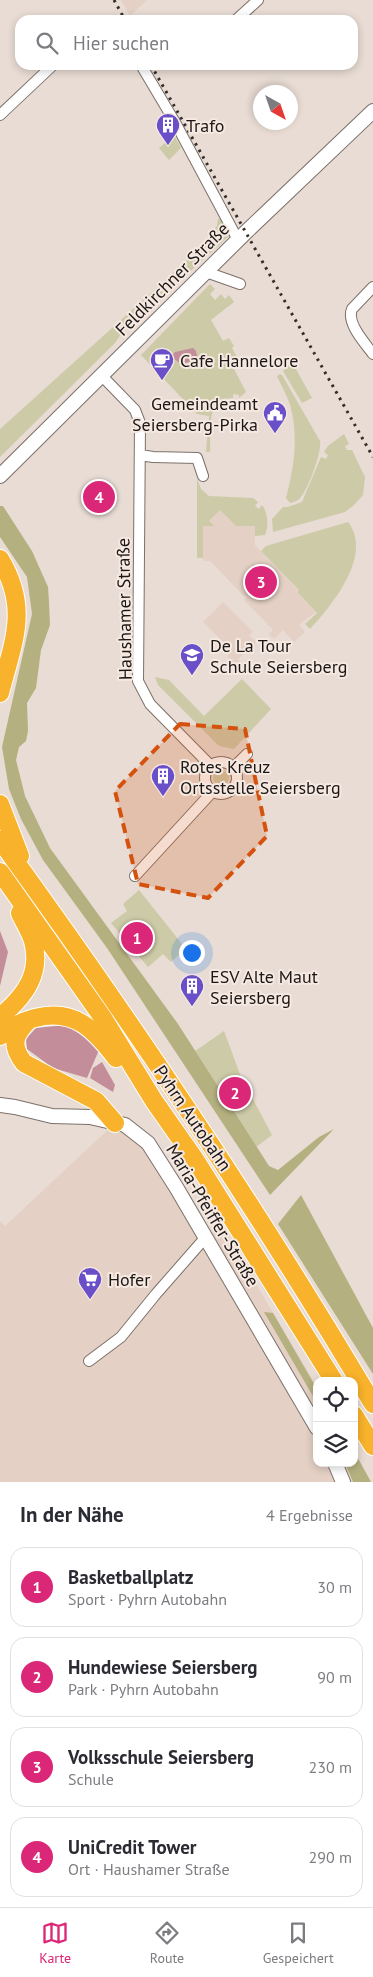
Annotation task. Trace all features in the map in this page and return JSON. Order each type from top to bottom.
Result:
[{"type":"highway","points":[[0,559],[13,588],[17,622],[15,642],[0,693]]},
{"type":"highway","points":[[0,804],[29,880]]},
{"type":"highway","name":"Pyhrn Autobahn","points":[[0,840],[192,1115],[256,1213],[373,1404]]},
{"type":"highway","points":[[0,1017],[8,1004],[24,993],[35,972],[33,942],[3,876]]},
{"type":"highway","name":"Pyhrn Autobahn","points":[[3,876],[103,1018],[154,1101],[196,1161],[331,1377]]},
{"type":"highway","points":[[0,1036],[29,1020],[44,1016],[65,1016],[78,1020],[103,1041],[144,1094],[154,1101]]},
{"type":"highway","points":[[29,1020],[19,1030],[15,1046],[24,1063],[96,1101],[115,1123]]},
{"type":"highway","points":[[358,1422],[370,1442],[373,1455]]},
{"type":"main road","name":"Feldkirchner Straße","points":[[0,476],[238,240],[373,111]]},
{"type":"main road","name":"Maria-Pfeiffer-Straße","points":[[0,1094],[15,1107]]},
{"type":"main road","name":"Maria-Pfeiffer-Straße","points":[[0,1105],[52,1116],[90,1117],[115,1123],[132,1130],[148,1143],[156,1153],[313,1422]]},
{"type":"main road","points":[[337,1467],[343,1482]]},
{"type":"street","points":[[242,15],[258,0]]},
{"type":"street","points":[[0,115],[48,70]]},
{"type":"street","points":[[144,70],[176,124],[238,240]]},
{"type":"street","points":[[206,272],[240,284]]},
{"type":"street","points":[[373,288],[350,313],[353,323],[373,354]]},
{"type":"street","name":"Haushamer Straße","points":[[101,375],[135,410],[140,423],[138,682],[150,704],[211,766]]},
{"type":"street","points":[[140,455],[197,458],[203,476]]},
{"type":"street","points":[[233,768],[247,754]]},
{"type":"street","points":[[225,762],[233,768],[237,777],[232,790],[222,794],[213,791],[207,784],[206,774],[211,766],[225,762]]},
{"type":"street","points":[[135,876],[213,791]]},
{"type":"street","points":[[90,1361],[121,1337],[205,1238]]},
{"type":"highlighted area","points":[[180,724],[245,729],[267,836],[208,898],[138,884],[115,791]]},
{"type":"shaded area","points":[[121,0],[147,0],[131,15]]},
{"type":"shaded area","points":[[174,135],[181,148],[169,160],[159,148]]},
{"type":"shaded area","points":[[218,218],[224,222],[230,235],[173,287],[143,307],[132,318],[115,343],[0,457],[0,429],[203,246],[217,226]]},
{"type":"shaded area","points":[[210,284],[215,289],[210,294],[215,300],[221,294],[225,299],[229,295],[234,302],[211,320],[223,341],[229,338],[234,346],[232,348],[240,363],[233,367],[246,392],[239,398],[239,395],[233,394],[233,398],[221,399],[216,405],[210,424],[210,452],[206,452],[209,416],[197,414],[141,355]]},
{"type":"shaded area","points":[[193,348],[197,356],[189,362],[181,364],[173,358],[175,352]]},
{"type":"shaded area","points":[[292,362],[312,398],[302,403],[283,371]]},
{"type":"shaded area","points":[[280,374],[320,441],[317,462],[304,493],[296,501],[290,503],[286,498],[293,463],[295,440],[290,405],[277,376]]},
{"type":"shaded area","points":[[344,434],[349,444],[345,446],[347,450],[352,450],[365,477],[363,495],[345,512],[273,532],[272,519],[283,507],[302,502],[321,457],[326,459],[328,455],[324,452],[328,446]]},
{"type":"shaded area","points":[[197,479],[201,489],[209,496],[253,498],[258,502],[255,506],[259,509],[262,505],[266,512],[267,520],[265,535],[255,536],[255,526],[236,526],[220,510],[209,521],[214,526],[203,526],[203,558],[197,558]]},
{"type":"shaded area","points":[[0,506],[3,506],[32,551],[48,587],[50,625],[41,650],[36,688],[27,703],[28,731],[26,741],[19,747],[16,760],[25,796],[50,848],[178,1024],[269,1166],[278,1170],[319,1137],[334,1129],[270,1195],[107,948],[43,860],[21,819],[9,789],[2,747],[32,614],[27,577],[0,537]]},
{"type":"shaded area","points":[[220,510],[236,526],[255,526],[255,545],[298,590],[296,592],[316,612],[299,625],[305,632],[294,642],[283,630],[274,639],[269,634],[273,630],[244,600],[246,598],[210,561],[203,561],[203,526],[213,526],[209,521]]},
{"type":"shaded area","points":[[348,522],[355,535],[356,549],[353,563],[347,578],[330,606],[310,629],[305,624],[317,613],[297,592],[299,590],[261,551],[266,546]]},
{"type":"shaded area","points":[[223,602],[253,632],[249,635],[256,642],[238,659],[246,667],[242,671],[227,656],[232,651],[203,622]]},
{"type":"shaded area","points":[[155,677],[169,680],[204,716],[242,679],[271,709],[234,749],[219,746],[158,685]]},
{"type":"shaded area","points":[[221,770],[227,772],[229,778],[227,784],[221,786],[215,784],[213,778],[215,772]]},
{"type":"shaded area","points":[[139,890],[186,949],[171,962],[163,954],[148,967],[111,923],[127,911],[123,904]]},
{"type":"shaded area","points":[[0,931],[8,952],[0,986]]},
{"type":"shaded area","points":[[66,1025],[80,1030],[99,1050],[87,1078],[53,1068],[27,1049],[26,1039],[36,1028]]},
{"type":"shaded area","points":[[224,1031],[241,1077],[272,1135],[256,1147],[195,1051]]},
{"type":"shaded area","points":[[102,1062],[115,1085],[113,1092],[90,1078],[93,1068]]},
{"type":"shaded area","points":[[115,1123],[132,1130],[205,1238],[220,1223],[313,1380],[313,1467],[358,1467],[358,1458],[371,1482],[0,1482],[0,1221],[5,1226]]},
{"type":"shaded area","points":[[301,1195],[373,1328],[373,1374],[278,1224]]},
{"type":"shaded area","points":[[264,1312],[273,1313],[313,1382],[313,1396]]},
{"type":"shaded area","points":[[358,1458],[371,1482],[353,1482],[347,1467],[358,1467]]},
{"type":"railway","points":[[114,0],[122,15]]},
{"type":"railway","points":[[154,70],[373,457]]},
{"type":"place","name":"Trafo","points":[[168,146]]},
{"type":"place","name":"Cafe Hannelore","points":[[162,381]]},
{"type":"place","name":"Gemeindeamt Seiersberg-Pirka","points":[[275,434]]},
{"type":"place","name":"UniCredit Tower","points":[[99,497]]},
{"type":"place","name":"Volksschule Seiersberg","points":[[261,582]]},
{"type":"place","name":"De La Tour Schule Seiersberg","points":[[192,676]]},
{"type":"place","name":"Rotes Kreuz Ortsstelle Seiersberg","points":[[163,797]]},
{"type":"place","name":"Basketballplatz","points":[[137,938]]},
{"type":"place","name":"ESV Alte Maut Seiersberg","points":[[192,1007]]},
{"type":"place","name":"Hundewiese Seiersberg","points":[[235,1093]]},
{"type":"place","name":"Hofer","points":[[90,1300]]}]
